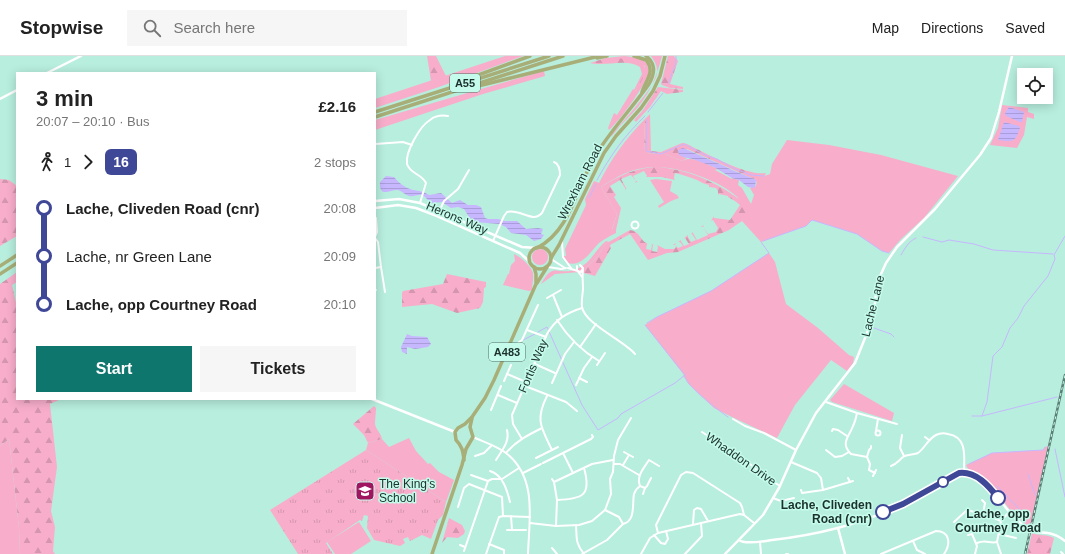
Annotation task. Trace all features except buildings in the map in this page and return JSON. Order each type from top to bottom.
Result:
[{"type":"highway","points":[[381,110],[530,56]]},
{"type":"highway","name":"A55","points":[[376,112],[549,56]]},
{"type":"highway","name":"A55","points":[[376,117],[562,56]]},
{"type":"highway","points":[[417,103],[501,80],[599,56]]},
{"type":"highway","points":[[588,59],[607,56]]},
{"type":"highway","points":[[634,56],[646,60],[650,69],[650,73],[641,95]]},
{"type":"highway","name":"Wrexham Road","points":[[537,248],[549,241],[561,228],[596,155],[606,139],[649,84],[654,74],[652,63],[646,56]]},
{"type":"highway","name":"Wrexham Road","points":[[551,258],[562,239],[604,153],[653,91],[660,76],[665,56]]},
{"type":"highway","points":[[532,265],[540,269],[547,266],[551,258],[546,248],[537,248],[530,254],[532,265],[536,274],[536,284]]},
{"type":"highway","points":[[0,266],[16,256]]},
{"type":"highway","points":[[0,274],[16,264]]},
{"type":"highway","name":"A483","points":[[455,432],[472,417],[485,398],[536,284],[547,266]]},
{"type":"highway","name":"A483","points":[[432,554],[464,460],[466,449],[472,437],[472,417]]},
{"type":"highway","points":[[461,427],[466,427],[471,430]]},
{"type":"highway","points":[[455,432],[456,440],[460,443],[464,460]]},
{"type":"highway","points":[[460,443],[465,444],[470,442]]},
{"type":"street","points":[[49,72],[81,56]]},
{"type":"street","name":"Lache Lane","points":[[725,554],[763,515],[780,486],[796,450],[816,413],[855,363],[874,313],[876,289],[879,277],[886,264],[897,247],[935,209],[980,155],[991,138],[999,112],[1012,56]]},
{"type":"street","points":[[0,99],[16,91]]},
{"type":"street","points":[[420,203],[426,184],[423,178],[412,172],[407,163],[407,157],[419,132],[426,123],[434,118],[448,116]]},
{"type":"street","points":[[376,144],[403,142],[412,145]]},
{"type":"street","points":[[493,241],[502,219],[507,212],[513,210],[534,218],[541,214],[560,175],[560,169],[554,162]]},
{"type":"street","points":[[437,216],[446,198],[458,189],[469,170]]},
{"type":"street","name":"Herons Way","points":[[376,201],[399,199],[420,203],[522,247],[537,248]]},
{"type":"street","name":"Herons Way","points":[[376,208],[392,205],[407,206],[425,211],[520,253],[532,265]]},
{"type":"street","points":[[376,218],[376,234]]},
{"type":"street","points":[[376,239],[378,242],[385,292]]},
{"type":"street","points":[[562,239],[561,252],[569,268],[578,272],[583,270]]},
{"type":"street","points":[[547,266],[561,269],[566,268],[551,258]]},
{"type":"street","points":[[582,278],[576,269],[579,266],[583,267],[582,308],[586,315],[596,324],[630,348],[635,354]]},
{"type":"street","points":[[376,268],[381,267]]},
{"type":"street","points":[[547,298],[561,290]]},
{"type":"street","points":[[553,294],[562,317]]},
{"type":"street","points":[[518,343],[522,340],[538,305]]},
{"type":"street","name":"Fortis Way","points":[[522,439],[515,428],[512,419],[514,410],[546,337],[557,320],[582,308]]},
{"type":"street","points":[[557,320],[574,342],[599,361]]},
{"type":"street","points":[[580,346],[596,324]]},
{"type":"street","points":[[527,330],[546,337]]},
{"type":"street","points":[[552,382],[565,354],[574,342]]},
{"type":"street","points":[[596,365],[605,353]]},
{"type":"street","points":[[576,385],[592,357]]},
{"type":"street","points":[[535,364],[556,373]]},
{"type":"street","points":[[504,381],[511,365]]},
{"type":"street","points":[[507,374],[526,382]]},
{"type":"street","points":[[579,378],[588,382]]},
{"type":"street","points":[[491,410],[502,386]]},
{"type":"street","points":[[524,386],[566,402],[577,411]]},
{"type":"street","points":[[498,395],[517,403]]},
{"type":"street","points":[[547,396],[540,412],[542,428],[552,450]]},
{"type":"street","points":[[375,400],[455,432]]},
{"type":"street","points":[[826,402],[857,413],[897,424]]},
{"type":"street","points":[[857,413],[854,424],[847,436],[846,445],[849,452],[854,455],[867,457]]},
{"type":"street","points":[[530,523],[556,526],[576,525],[592,521],[605,510],[610,494],[610,479],[618,440],[631,418]]},
{"type":"street","points":[[876,431],[878,418]]},
{"type":"street","points":[[733,419],[796,450]]},
{"type":"street","points":[[506,453],[512,446],[522,439],[542,428]]},
{"type":"street","points":[[833,429],[838,430],[847,436]]},
{"type":"street","points":[[496,460],[508,439],[507,430]]},
{"type":"street","name":"Whaddon Drive","points":[[702,432],[748,462],[761,474],[780,486]]},
{"type":"street","points":[[891,466],[897,463],[904,456],[917,453],[937,434],[946,433],[957,437],[965,449],[964,472]]},
{"type":"street","points":[[523,473],[591,439],[593,437],[592,435]]},
{"type":"street","points":[[902,435],[900,438],[900,448],[904,456]]},
{"type":"street","points":[[472,437],[506,453],[523,473],[528,488],[530,506],[528,554]]},
{"type":"street","points":[[925,437],[929,440]]},
{"type":"street","points":[[475,456],[484,453],[490,446]]},
{"type":"street","points":[[536,458],[558,447]]},
{"type":"street","points":[[872,448],[869,450],[867,457],[870,464],[868,471],[875,473]]},
{"type":"street","points":[[825,449],[835,457],[842,456],[849,452]]},
{"type":"street","points":[[563,452],[573,473]]},
{"type":"street","points":[[624,452],[633,457]]},
{"type":"street","points":[[623,465],[629,455]]},
{"type":"street","points":[[554,482],[592,464],[613,460]]},
{"type":"street","points":[[645,488],[640,486],[638,480],[639,475],[649,460],[658,466]]},
{"type":"street","points":[[791,462],[818,473],[821,478],[823,490]]},
{"type":"street","points":[[614,464],[617,463],[623,465],[639,475]]},
{"type":"street","points":[[471,475],[488,481],[492,479],[502,479],[520,468]]},
{"type":"street","points":[[557,500],[574,500],[583,494],[586,483],[584,468]]},
{"type":"street","points":[[490,472],[497,474],[502,479],[510,502]]},
{"type":"street","points":[[658,533],[656,524],[678,479],[686,472],[693,473],[740,503],[744,514],[755,524]]},
{"type":"street","points":[[739,540],[743,542],[760,542],[796,537],[838,528],[878,515],[903,504],[956,474],[964,472],[986,483],[1009,512],[1031,531],[1056,535],[1065,541]]},
{"type":"street","points":[[643,494],[651,478]]},
{"type":"street","points":[[848,478],[850,482]]},
{"type":"street","points":[[552,479],[554,482],[557,500],[556,526]]},
{"type":"street","points":[[464,551],[488,481]]},
{"type":"street","points":[[801,490],[802,493],[823,490],[853,481]]},
{"type":"street","points":[[458,507],[464,488],[468,482],[502,497],[503,516]]},
{"type":"street","points":[[576,525],[577,542],[583,554],[607,540],[623,524],[626,523],[632,515],[634,494],[640,486]]},
{"type":"street","points":[[773,498],[780,501],[793,498],[791,494]]},
{"type":"street","points":[[982,500],[985,503],[989,503]]},
{"type":"street","points":[[983,514],[985,503]]},
{"type":"street","points":[[694,525],[693,513],[697,508],[701,509],[708,521]]},
{"type":"street","points":[[605,510],[619,517],[623,524]]},
{"type":"street","points":[[953,517],[955,521],[967,510],[1001,521]]},
{"type":"street","points":[[1000,554],[997,542],[1001,521],[1009,512]]},
{"type":"street","points":[[641,554],[647,542],[658,533],[744,514]]},
{"type":"street","points":[[486,554],[498,519],[503,516],[530,517]]},
{"type":"street","points":[[512,516],[512,530]]},
{"type":"street","points":[[685,554],[702,536],[701,523]]},
{"type":"street","points":[[838,528],[845,554]]},
{"type":"street","points":[[507,530],[526,530]]},
{"type":"street","points":[[654,535],[661,543],[665,544],[668,539],[666,531]]},
{"type":"street","points":[[881,554],[913,542],[936,531],[942,532],[949,542],[944,554]]},
{"type":"street","points":[[968,535],[973,533],[977,543],[975,554]]},
{"type":"street","points":[[999,534],[1014,538],[1014,534]]},
{"type":"street","points":[[977,543],[983,541],[994,543],[997,542]]},
{"type":"street","points":[[760,542],[761,554]]},
{"type":"street","points":[[913,542],[917,550],[926,553]]},
{"type":"street","points":[[489,544],[502,548],[504,550],[504,554]]},
{"type":"street","points":[[460,545],[465,547]]},
{"type":"street","points":[[552,548],[557,554]]},
{"type":"green space","points":[[427,56],[436,56],[446,76],[431,81]]},
{"type":"green space","points":[[505,56],[523,56],[439,87],[376,108],[376,99]]},
{"type":"green space","points":[[624,56],[643,60],[647,64],[649,70],[648,75],[632,102],[609,130],[608,128],[614,113],[617,115],[633,89],[636,91],[645,66],[606,58]]},
{"type":"green space","points":[[651,56],[662,56],[657,72],[656,64]]},
{"type":"green space","points":[[668,56],[674,56],[678,61],[670,84],[683,87],[683,89],[670,88],[661,84]]},
{"type":"green space","points":[[606,58],[619,58],[644,64],[645,74],[636,91],[634,90],[642,74],[640,67],[628,63],[590,63]]},
{"type":"green space","points":[[544,71],[545,76],[483,94],[376,130],[376,120]]},
{"type":"green space","points":[[652,84],[648,93],[637,108],[610,137],[644,96]]},
{"type":"green space","points":[[658,87],[683,90],[683,92],[667,94],[661,91],[650,107],[636,122],[634,120],[643,110]]},
{"type":"green space","points":[[1002,105],[1028,108],[1028,112],[1034,114],[1034,119],[1027,117],[1024,135],[1017,148],[990,145],[998,128]]},
{"type":"green space","points":[[650,114],[651,151],[661,152],[682,143],[742,169],[751,172],[766,173],[758,190],[756,180],[687,149],[683,157],[687,158],[682,161],[665,154],[644,153],[645,119]]},
{"type":"green space","points":[[645,119],[644,153],[665,154],[682,161],[686,159],[695,160],[718,169],[715,170],[732,179],[739,180],[738,185],[742,188],[751,204],[754,195],[750,188],[755,187],[757,183],[758,187],[764,176],[770,174],[772,164],[787,140],[829,145],[881,155],[958,176],[924,218],[901,239],[889,253],[882,251],[857,234],[812,220],[806,226],[761,242],[742,221],[743,216],[738,198],[718,184],[685,171],[662,167],[638,169],[619,176],[601,187],[617,214],[612,229],[616,230],[616,233],[599,243],[582,261],[573,264],[568,263],[563,256],[566,256],[565,249],[586,205],[585,199],[594,181],[599,183],[619,149]]},
{"type":"green space","points":[[659,167],[672,169],[707,180],[729,192],[749,207],[742,221],[729,230],[678,252],[667,253],[648,260],[630,234],[610,245],[611,248],[595,276],[584,273],[584,270],[598,256],[605,244],[630,230],[636,232],[645,243],[648,244],[646,249],[651,250],[651,244],[654,245],[652,251],[657,252],[657,245],[665,249],[674,249],[676,247],[675,245],[678,248],[683,246],[680,242],[678,242],[681,240],[684,246],[689,244],[685,238],[683,239],[688,235],[691,242],[696,240],[691,234],[693,232],[697,240],[708,235],[703,227],[708,234],[716,232],[718,228],[713,220],[711,221],[714,216],[714,218],[730,220],[740,205],[728,196],[718,195],[716,188],[709,187],[709,185],[697,180],[675,173],[675,180],[661,177],[646,177],[647,176],[644,171],[633,176],[636,181],[631,175],[621,179],[626,188],[627,187],[625,190],[620,180],[610,186],[616,195],[614,197],[621,208],[616,230],[612,230],[617,214],[601,187],[622,175],[643,168]]},
{"type":"green space","points":[[0,179],[9,180],[16,185],[16,237],[0,246]]},
{"type":"green space","points":[[656,179],[672,181],[670,191],[679,198],[659,208],[658,206],[664,202],[650,180]]},
{"type":"green space","points":[[606,241],[609,242],[605,244],[598,256],[584,270],[584,273],[555,274],[541,284],[549,273],[553,271],[571,271],[582,266],[590,260]]},
{"type":"green space","points":[[540,249],[546,251],[548,257],[546,263],[540,265],[534,263],[532,257],[534,251]]},
{"type":"green space","points":[[769,253],[775,262],[786,304],[818,328],[849,355],[854,357],[853,363],[847,371],[831,360],[795,405],[777,438],[714,408],[689,384],[684,375],[645,325],[657,317],[711,291]]},
{"type":"green space","points":[[514,254],[520,257],[532,270],[532,290],[529,291],[503,285],[509,274],[511,265],[515,261]]},
{"type":"green space","points":[[16,273],[16,283],[12,285],[16,303],[16,400],[59,400],[50,404],[57,467],[51,511],[55,527],[53,551],[55,554],[20,554],[19,528],[9,439],[0,446],[0,284]]},
{"type":"green space","points":[[447,274],[486,282],[483,302],[480,308],[457,313],[432,304],[402,307],[403,291],[443,284]]},
{"type":"green space","points":[[844,384],[894,413],[892,421],[832,402],[830,400]]},
{"type":"green space","points":[[374,406],[376,408],[375,424],[382,439],[368,443],[364,435],[353,424]]},
{"type":"green space","points":[[409,438],[416,451],[428,464],[430,463],[439,472],[454,480],[446,502],[366,450],[368,443],[382,439],[389,447]]},
{"type":"green space","points":[[9,439],[19,528],[20,554],[0,554],[0,446]]},
{"type":"green space","points":[[1048,446],[1030,528],[1012,512],[989,484],[969,471],[966,465],[992,453],[1043,450]]},
{"type":"green space","name":"The King's School","points":[[366,450],[446,502],[443,515],[438,520],[431,539],[422,535],[410,541],[408,537],[403,539],[405,543],[400,546],[374,540],[367,528],[368,516],[364,515],[362,521],[360,520],[326,543],[333,554],[298,554],[270,510]]},
{"type":"green space","points":[[449,518],[462,525],[465,531],[464,534],[458,538],[447,537],[442,543]]},
{"type":"green space","points":[[359,522],[371,541],[351,554],[335,554],[327,542]]},
{"type":"green space","points":[[1032,533],[1054,538],[1050,554],[1027,554]]},
{"type":"shaded area","points":[[1009,107],[1024,112],[1022,122],[1006,116],[1005,113]]},
{"type":"shaded area","points":[[1004,122],[1019,126],[1020,128],[1015,139],[1010,141],[998,140]]},
{"type":"shaded area","points":[[683,148],[756,180],[755,187],[748,187],[739,180],[732,178],[714,167],[679,155],[678,151]]},
{"type":"shaded area","points":[[386,176],[394,177],[407,188],[429,195],[441,193],[452,203],[460,200],[468,205],[476,205],[481,207],[485,218],[517,221],[526,229],[543,229],[541,234],[544,235],[541,239],[534,241],[526,235],[511,233],[506,227],[499,224],[475,222],[469,217],[464,209],[458,207],[451,208],[442,202],[432,203],[422,195],[409,196],[398,190],[383,192],[380,187],[380,182]]},
{"type":"shaded area","points":[[407,334],[412,336],[427,337],[431,344],[428,347],[415,349],[407,347],[407,354],[402,352],[401,347]]},
{"type":"waterway","points":[[668,84],[676,62],[676,56]]},
{"type":"waterway","points":[[648,112],[663,93]]},
{"type":"waterway","points":[[597,180],[618,146],[645,116]]},
{"type":"waterway","points":[[647,120],[646,151],[661,154],[684,144],[733,168],[751,175],[764,176]]},
{"type":"waterway","points":[[589,198],[596,184]]},
{"type":"waterway","points":[[763,241],[806,226],[812,220],[857,234],[882,251],[889,253]]},
{"type":"waterway","points":[[972,416],[982,416],[987,402],[993,356],[1002,347],[1010,328],[1018,318],[1024,306],[1048,276],[1055,259],[1054,255],[1065,236]]},
{"type":"waterway","points":[[923,237],[942,242],[949,240],[974,244],[993,250],[1053,254]]},
{"type":"waterway","points":[[901,255],[909,243],[916,238]]},
{"type":"waterway","points":[[647,323],[711,291],[769,253],[761,242]]},
{"type":"waterway","points":[[538,332],[547,327],[582,405],[598,430],[618,418],[621,414],[675,383],[685,375],[645,325]]},
{"type":"waterway","points":[[874,328],[891,334],[894,337]]},
{"type":"waterway","points":[[523,340],[535,334]]},
{"type":"waterway","points":[[684,376],[688,383],[698,393],[728,417]]},
{"type":"waterway","points":[[982,416],[1057,397]]},
{"type":"waterway","points":[[969,464],[992,453],[1043,450],[1045,447]]},
{"type":"waterway","points":[[1055,449],[1065,497]]},
{"type":"waterway","points":[[1028,474],[1035,495]]},
{"type":"waterway","points":[[997,486],[1021,511]]},
{"type":"railway","points":[[1025,554],[1065,375]]},
{"type":"bus line","name":"16","points":[[883,512],[903,504],[959,473],[964,472],[986,483],[998,498]]},
{"type":"place","name":"The King's School","points":[[365,491]]},
{"type":"place","name":"Lache, opp Courtney Road","points":[[998,498]]},
{"type":"place","name":"Lache, Cliveden Road (cnr)","points":[[883,512]]}]
